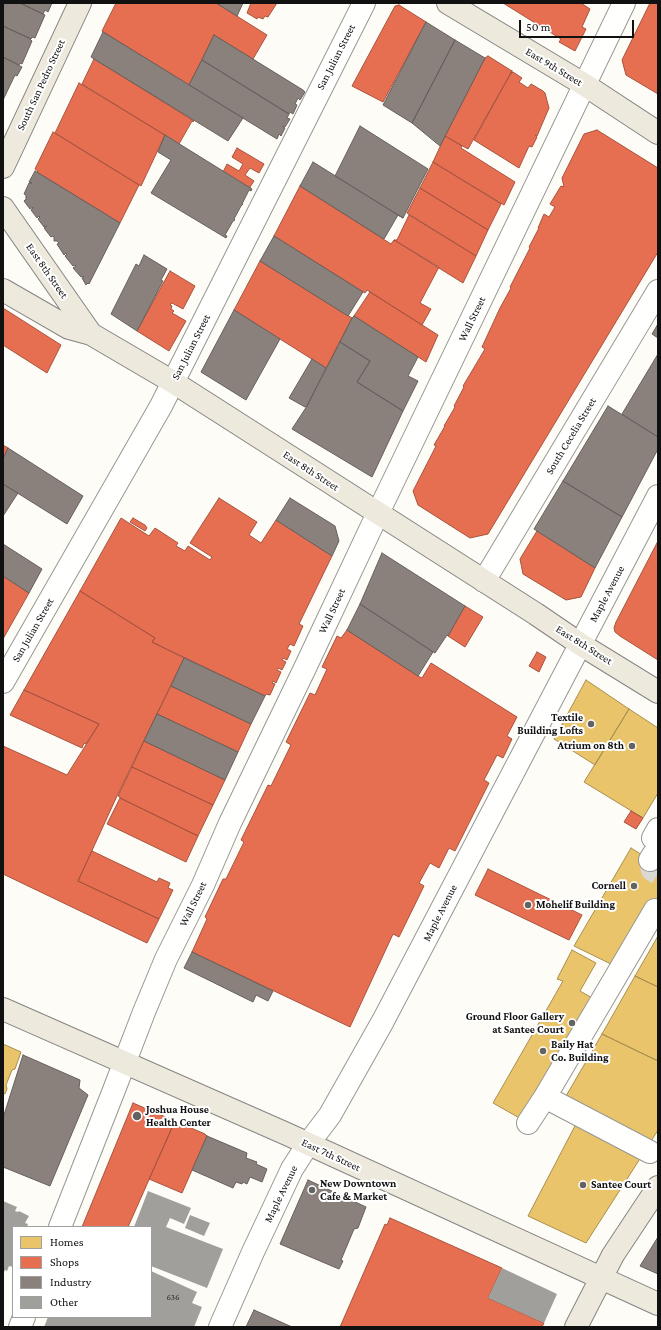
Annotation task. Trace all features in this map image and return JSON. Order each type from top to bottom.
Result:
[{"type":"main road","name":"South San Pedro Street","points":[[3,167],[80,3]]},
{"type":"main road","name":"East 9th Street","points":[[448,3],[585,86],[658,133]]},
{"type":"main road","name":"East 8th Street","points":[[3,208],[91,334],[173,382],[536,614],[580,644],[658,692]]},
{"type":"main road","points":[[3,290],[69,328],[91,334]]},
{"type":"main road","name":"East 7th Street","points":[[3,1009],[308,1144],[658,1304]]},
{"type":"main road","points":[[576,1327],[613,1255],[658,1187]]},
{"type":"street","name":"San Julian Street","points":[[3,682],[173,382],[364,3]]},
{"type":"street","name":"Wall Street","points":[[60,1226],[166,959],[378,513],[624,3]]},
{"type":"street","name":"South Cecelia Street","points":[[484,581],[658,291]]},
{"type":"street","name":"Maple Avenue","points":[[220,1327],[259,1238],[292,1169],[308,1144],[330,1115],[383,1021],[658,496]]},
{"type":"street","points":[[528,1123],[655,910]]},
{"type":"street","points":[[544,1097],[650,1152]]},
{"type":"building: Homes","name":"Textile Building Lofts","points":[[586,680],[629,709],[595,765],[554,739]]},
{"type":"building: Homes","name":"Atrium on 8th","points":[[629,709],[658,728],[658,793],[643,818],[584,782]]},
{"type":"building: Homes","name":"Cornell","points":[[631,848],[658,865],[658,911],[613,965],[574,946]]},
{"type":"building: Homes","points":[[658,936],[658,987],[635,976]]},
{"type":"building: Homes","name":"Baily Hat Co. Building","points":[[572,950],[596,963],[580,991],[594,999],[523,1120],[493,1103],[563,981],[557,979]]},
{"type":"building: Homes","points":[[635,976],[658,987],[658,1061],[602,1034]]},
{"type":"building: Homes","points":[[602,1034],[658,1061],[658,1130],[648,1146],[562,1103]]},
{"type":"building: Homes","points":[[3,1044],[21,1052],[15,1069],[12,1070],[6,1085],[7,1089],[5,1094],[3,1093]]},
{"type":"building: Homes","name":"Santee Court","points":[[577,1122],[643,1154],[586,1243],[528,1216]]},
{"type":"building: Shops","points":[[116,3],[216,3],[267,35],[253,59],[214,35],[189,85],[102,31]]},
{"type":"building: Shops","points":[[251,3],[277,3],[268,17],[265,16],[263,19],[258,17],[257,19],[247,13]]},
{"type":"building: Shops","points":[[503,3],[581,3],[590,9],[582,27],[586,29],[575,51],[559,42],[561,39]]},
{"type":"building: Shops","points":[[650,3],[658,3],[658,94],[626,75],[622,60]]},
{"type":"building: Shops","points":[[399,5],[426,22],[383,102],[352,86],[395,6]]},
{"type":"building: Shops","points":[[488,56],[512,71],[468,149],[445,136],[485,58]]},
{"type":"building: Shops","points":[[94,59],[194,121],[192,121],[179,144],[82,84]]},
{"type":"building: Shops","points":[[512,71],[511,74],[513,72],[522,78],[519,82],[528,88],[531,84],[545,93],[549,108],[537,136],[535,135],[537,137],[532,147],[529,146],[519,168],[474,140]]},
{"type":"building: Shops","points":[[79,83],[165,135],[141,186],[55,133]]},
{"type":"building: Shops","points":[[597,130],[658,168],[658,252],[488,534],[470,538],[418,505],[413,491],[436,446],[434,445],[455,407],[454,406],[464,387],[463,386],[485,349],[482,347],[530,248],[529,247],[539,228],[544,214],[549,217],[555,207],[550,204],[561,186],[564,187],[562,178],[584,134]]},
{"type":"building: Shops","points":[[53,132],[139,185],[120,223],[37,172],[38,171],[35,169]]},
{"type":"building: Shops","points":[[445,136],[462,146],[461,148],[515,182],[504,205],[433,162]]},
{"type":"building: Shops","points":[[237,148],[264,164],[259,173],[250,168],[245,175],[254,181],[250,189],[223,172],[227,164],[239,171],[243,164],[232,157]]},
{"type":"building: Shops","points":[[433,162],[501,204],[488,230],[420,188]]},
{"type":"building: Shops","points":[[300,186],[391,244],[394,240],[439,267],[420,303],[431,309],[422,325],[367,290],[365,293],[274,236]]},
{"type":"building: Shops","points":[[420,188],[488,230],[476,256],[407,213]]},
{"type":"building: Shops","points":[[409,215],[476,256],[463,283],[394,240],[397,240]]},
{"type":"building: Shops","points":[[260,261],[352,318],[326,368],[234,310]]},
{"type":"building: Shops","points":[[170,271],[195,286],[183,309],[172,303],[170,305],[172,306],[171,309],[174,311],[172,313],[186,321],[169,351],[137,331]]},
{"type":"building: Shops","points":[[370,292],[438,335],[426,362],[354,316]]},
{"type":"building: Shops","points":[[3,308],[61,345],[47,373],[3,345]]},
{"type":"building: Shops","points":[[3,445],[8,448],[3,459]]},
{"type":"building: Shops","points":[[219,498],[257,522],[249,535],[261,543],[276,520],[332,556],[299,624],[303,626],[294,646],[290,644],[287,649],[291,651],[287,660],[283,658],[282,660],[286,662],[282,670],[278,668],[277,670],[281,672],[276,683],[273,681],[272,683],[275,684],[270,695],[266,694],[265,696],[152,642],[155,638],[80,591],[121,518],[149,536],[155,528],[178,543],[176,546],[185,551],[188,546],[210,560],[212,557],[190,543]]},
{"type":"building: Shops","points":[[133,518],[145,525],[147,528],[145,531],[130,522]]},
{"type":"building: Shops","points":[[537,531],[595,568],[581,597],[566,600],[523,574],[520,559]]},
{"type":"building: Shops","points":[[658,541],[658,660],[620,636],[615,632],[614,628]]},
{"type":"building: Shops","points":[[3,576],[29,593],[3,639]]},
{"type":"building: Shops","points":[[80,591],[155,638],[152,642],[184,658],[117,796],[78,881],[159,919],[147,943],[3,874],[3,746],[67,775],[99,724],[24,690]]},
{"type":"building: Shops","points":[[465,606],[483,617],[465,647],[448,636]]},
{"type":"building: Shops","points":[[347,630],[422,678],[431,663],[517,717],[507,736],[512,739],[503,758],[497,755],[484,780],[489,783],[455,851],[449,848],[439,868],[430,863],[419,883],[424,886],[399,937],[393,934],[350,1027],[192,952],[207,919],[205,917],[223,879],[226,879],[244,842],[241,840],[268,785],[271,786],[291,745],[286,742],[310,693],[315,695],[327,669],[322,667],[337,636],[341,638]]},
{"type":"building: Shops","points":[[537,652],[546,657],[539,672],[529,666]]},
{"type":"building: Shops","points":[[171,686],[251,724],[238,752],[157,714]]},
{"type":"building: Shops","points":[[24,690],[99,724],[86,744],[84,743],[82,748],[10,715]]},
{"type":"building: Shops","points":[[144,741],[225,780],[213,805],[132,767]]},
{"type":"building: Shops","points":[[132,767],[213,805],[198,836],[118,796]]},
{"type":"building: Shops","points":[[120,798],[198,836],[186,862],[107,824]]},
{"type":"building: Shops","points":[[631,811],[643,818],[636,829],[624,822]]},
{"type":"building: Shops","points":[[92,851],[157,882],[159,878],[170,883],[168,888],[173,890],[159,919],[78,881]]},
{"type":"building: Shops","name":"Mohelif Building","points":[[488,869],[582,915],[569,940],[475,895]]},
{"type":"building: Shops","points":[[133,1103],[175,1121],[128,1226],[82,1226]]},
{"type":"building: Shops","points":[[175,1121],[207,1136],[182,1193],[149,1179]]},
{"type":"building: Shops","points":[[390,1218],[502,1268],[488,1298],[544,1323],[542,1327],[340,1327],[385,1224],[387,1225]]},
{"type":"building: Industry","points":[[3,3],[20,3],[45,15],[35,38],[32,37],[31,39],[3,26]]},
{"type":"building: Industry","points":[[20,3],[52,3],[48,12],[45,10],[43,14]]},
{"type":"building: Industry","points":[[216,3],[243,3],[237,16]]},
{"type":"building: Industry","points":[[426,22],[455,40],[412,123],[383,105]]},
{"type":"building: Industry","points":[[3,26],[29,38],[32,41],[22,64],[20,63],[19,65],[3,57]]},
{"type":"building: Industry","points":[[103,32],[243,118],[228,141],[91,57]]},
{"type":"building: Industry","points":[[214,35],[305,92],[300,100],[298,98],[293,114],[290,112],[289,114],[202,60]]},
{"type":"building: Industry","points":[[455,40],[485,58],[440,146],[412,123]]},
{"type":"building: Industry","points":[[3,57],[22,67],[17,76],[15,75],[3,100]]},
{"type":"building: Industry","points":[[202,60],[289,114],[287,118],[290,119],[285,127],[283,126],[285,128],[281,136],[279,134],[277,139],[189,85]]},
{"type":"building: Industry","points":[[360,126],[428,169],[403,218],[335,176]]},
{"type":"building: Industry","points":[[165,135],[252,189],[251,191],[249,190],[234,219],[235,220],[225,235],[227,236],[226,238],[151,193],[171,160],[158,152]]},
{"type":"building: Industry","points":[[313,162],[403,218],[398,215],[384,239],[300,186]]},
{"type":"building: Industry","points":[[35,171],[120,223],[89,284],[88,283],[86,285],[82,278],[84,277],[81,277],[73,268],[76,266],[73,266],[65,256],[67,254],[66,253],[64,255],[57,244],[59,243],[54,241],[54,237],[51,237],[44,228],[47,226],[44,227],[38,219],[40,217],[39,216],[37,218],[31,210],[33,207],[30,209],[24,201],[26,199],[26,195],[24,194],[29,183],[32,183],[29,182]]},
{"type":"building: Industry","points":[[274,236],[363,292],[348,316],[260,261]]},
{"type":"building: Industry","points":[[144,255],[167,269],[161,280],[163,281],[137,331],[111,314],[136,264],[139,266]]},
{"type":"building: Industry","points":[[234,310],[280,339],[246,400],[201,372]]},
{"type":"building: Industry","points":[[354,316],[418,357],[408,376],[418,381],[403,411],[357,382],[370,361],[340,342]]},
{"type":"building: Industry","points":[[658,324],[658,338],[652,334]]},
{"type":"building: Industry","points":[[340,342],[370,361],[357,382],[403,411],[372,477],[292,429],[307,406]]},
{"type":"building: Industry","points":[[658,354],[658,437],[622,414]]},
{"type":"building: Industry","points":[[312,359],[326,368],[307,406],[305,407],[289,398]]},
{"type":"building: Industry","points":[[608,406],[658,437],[658,449],[622,517],[563,481]]},
{"type":"building: Industry","points":[[8,448],[83,496],[67,524],[3,484],[3,459]]},
{"type":"building: Industry","points":[[563,481],[622,517],[595,568],[534,529]]},
{"type":"building: Industry","points":[[3,484],[18,493],[3,516]]},
{"type":"building: Industry","points":[[290,498],[335,526],[339,541],[332,556],[276,520]]},
{"type":"building: Industry","points":[[3,544],[42,569],[29,593],[3,576]]},
{"type":"building: Industry","points":[[382,553],[465,606],[448,636],[447,635],[435,653],[360,604]]},
{"type":"building: Industry","points":[[360,604],[433,652],[418,676],[347,630]]},
{"type":"building: Industry","points":[[184,658],[265,696],[251,724],[171,686]]},
{"type":"building: Industry","points":[[157,714],[238,752],[225,780],[144,741]]},
{"type":"building: Industry","points":[[192,952],[273,991],[268,1001],[256,995],[253,1002],[184,968]]},
{"type":"building: Industry","points":[[23,1055],[80,1080],[79,1088],[88,1095],[50,1186],[3,1167],[3,1118]]},
{"type":"building: Industry","points":[[207,1136],[247,1153],[246,1158],[257,1162],[256,1164],[267,1169],[262,1182],[250,1177],[247,1184],[243,1182],[242,1184],[236,1182],[233,1188],[192,1170]]},
{"type":"building: Industry","points":[[308,1180],[366,1207],[358,1228],[354,1229],[341,1260],[343,1261],[339,1269],[280,1244]]},
{"type":"building: Industry","points":[[658,1237],[658,1274],[640,1266]]},
{"type":"building: Industry","points":[[254,1310],[292,1327],[246,1327]]},
{"type":"building: Other","points":[[148,1191],[191,1208],[184,1224],[170,1218],[166,1227],[223,1249],[207,1288],[152,1266],[152,1226],[134,1226]]},
{"type":"building: Other","points":[[3,1201],[17,1207],[15,1211],[19,1211],[29,1216],[25,1223],[28,1224],[27,1226],[12,1226],[12,1267],[9,1266],[7,1271],[5,1270],[3,1274]]},
{"type":"building: Other","points":[[190,1215],[210,1223],[204,1236],[185,1228]]},
{"type":"building: Other","points":[[502,1268],[557,1294],[544,1323],[488,1298]]},
{"type":"building: Other","points":[[152,1271],[197,1292],[192,1303],[202,1307],[194,1327],[44,1327],[48,1318],[152,1318]]},
{"type":"tunnel","points":[[650,860],[652,870],[658,874]]},
{"type":"place","name":"Textile Building Lofts","points":[[591,724]]},
{"type":"place","name":"Atrium on 8th","points":[[632,746]]},
{"type":"place","name":"Cornell","points":[[634,886]]},
{"type":"place","name":"Mohelif Building","points":[[528,905]]},
{"type":"place","name":"Ground Floor Gallery at Santee Court","points":[[572,1023]]},
{"type":"place","name":"Baily Hat Co. Building","points":[[543,1051]]},
{"type":"place","name":"Joshua House Health Center","points":[[137,1116]]},
{"type":"place","name":"Santee Court","points":[[583,1185]]},
{"type":"place","name":"New Downtown Cafe & Market","points":[[312,1190]]}]
